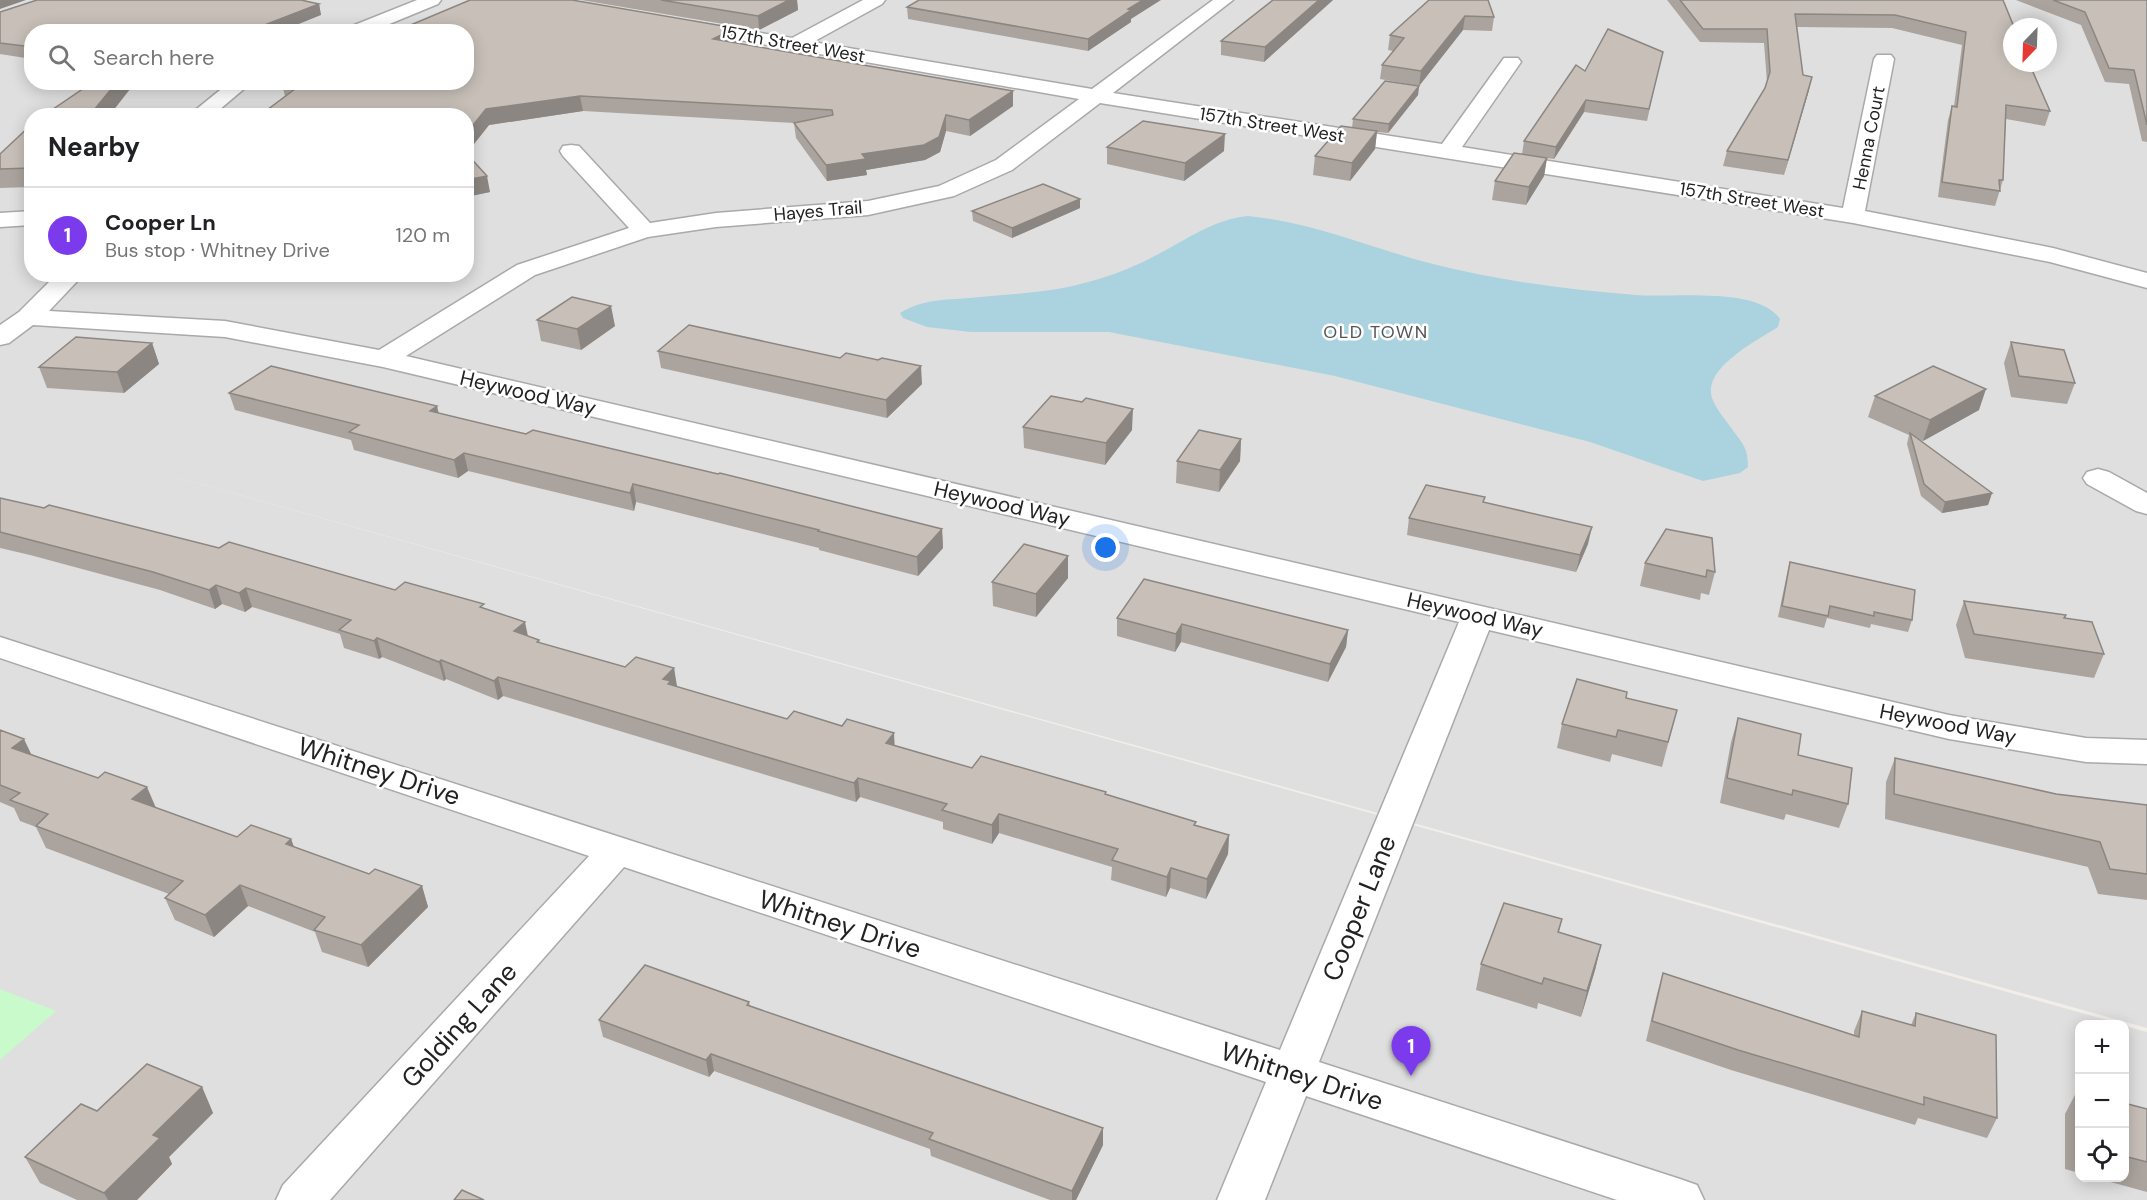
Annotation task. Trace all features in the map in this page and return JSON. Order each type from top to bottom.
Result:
[{"type":"street","points":[[373,24],[432,0]]},
{"type":"street","points":[[795,44],[876,0]]},
{"type":"street","name":"Hayes Trail","points":[[383,358],[526,270],[644,231],[716,220],[867,208],[946,191],[1004,165],[1224,0]]},
{"type":"street","name":"157th Street West","points":[[678,24],[1096,96],[1853,216],[2053,255],[2147,281]]},
{"type":"street","name":"Henna Court","points":[[1853,216],[1884,59]]},
{"type":"street","points":[[1447,153],[1511,62]]},
{"type":"street","points":[[209,108],[232,90]]},
{"type":"street","points":[[572,151],[644,231]]},
{"type":"street","points":[[0,220],[24,218]]},
{"type":"street","points":[[0,337],[28,317],[64,282]]},
{"type":"street","name":"Heywood Way","points":[[28,317],[225,329],[383,358],[1949,727],[2086,750],[2147,752]]},
{"type":"street","points":[[2098,478],[2147,505]]},
{"type":"street","name":"Cooper Lane","points":[[1240,1200],[1478,616]]},
{"type":"street","name":"Whitney Drive","points":[[0,647],[1680,1200]]},
{"type":"street","name":"Golding Lane","points":[[300,1200],[617,850]]},
{"type":"shaded area","points":[[0,0],[2147,0],[2147,1028],[2129,1023],[2129,1020],[2118,1020],[129,464],[2107,1020],[2075,1020],[2075,1182],[2129,1182],[2129,1027],[2147,1032],[2147,1200],[0,1200]]},
{"type":"green space","points":[[0,989],[56,1011],[0,1060]]},
{"type":"water","points":[[1248,216],[1294,224],[1429,263],[1505,279],[1636,295],[1734,298],[1753,302],[1769,309],[1780,319],[1778,327],[1734,356],[1715,376],[1711,387],[1712,398],[1716,406],[1744,446],[1748,467],[1740,473],[1703,481],[1590,442],[1335,376],[1109,332],[971,332],[927,327],[903,318],[900,313],[917,305],[934,301],[1074,286],[1137,265],[1215,224]]},
{"type":"building","points":[[37,0],[301,0],[319,4],[267,24],[24,24],[24,46],[0,43],[0,12]]},
{"type":"building","points":[[470,0],[572,0],[735,28],[713,39],[1013,91],[969,120],[946,115],[939,137],[924,145],[862,154],[866,159],[826,165],[794,123],[833,115],[832,110],[580,96],[486,109],[474,124],[474,108],[270,108],[294,90],[474,90],[474,24],[413,24]]},
{"type":"building","points":[[661,0],[789,0],[758,16]]},
{"type":"building","points":[[919,0],[1143,0],[1088,39],[907,7]]},
{"type":"building","points":[[1273,0],[1319,0],[1265,47],[1221,41]]},
{"type":"building","points":[[1429,0],[1488,0],[1494,17],[1465,16],[1421,71],[1382,65],[1404,38],[1390,35]]},
{"type":"building","points":[[1680,0],[2003,0],[2010,18],[2003,18],[2003,72],[2033,72],[2050,111],[2006,105],[2003,180],[1999,180],[2000,191],[1942,182],[1952,106],[1957,107],[1966,32],[1895,15],[1795,14],[1803,75],[1812,77],[1788,160],[1727,151],[1765,88],[1770,72],[1767,29],[1703,29]]},
{"type":"building","points":[[2053,0],[2147,0],[2147,125],[2134,70],[2109,68],[2085,12]]},
{"type":"building","points":[[1608,29],[1663,52],[1649,109],[1586,100],[1556,147],[1524,141],[1576,65],[1585,71]]},
{"type":"building","points":[[1385,81],[1419,86],[1389,124],[1353,119]]},
{"type":"building","points":[[81,90],[110,90],[96,108],[55,108]]},
{"type":"building","points":[[1143,121],[1225,134],[1185,163],[1107,147]]},
{"type":"building","points":[[1341,126],[1377,131],[1352,163],[1315,156]]},
{"type":"building","points":[[24,132],[24,168],[0,169],[0,154]]},
{"type":"building","points":[[1514,153],[1547,158],[1529,187],[1495,181]]},
{"type":"building","points":[[474,162],[487,176],[474,178]]},
{"type":"building","points":[[1043,184],[1080,199],[1012,228],[972,211]]},
{"type":"building","points":[[572,297],[611,306],[577,329],[537,320]]},
{"type":"building","points":[[689,325],[840,358],[846,353],[921,366],[886,400],[658,351]]},
{"type":"building","points":[[76,337],[152,343],[117,372],[39,367]]},
{"type":"building","points":[[2011,342],[2064,350],[2075,383],[2019,376]]},
{"type":"building","points":[[271,366],[437,406],[430,411],[526,434],[533,430],[720,473],[942,529],[917,557],[633,484],[630,493],[464,453],[454,460],[349,432],[359,425],[229,393]]},
{"type":"building","points":[[1933,366],[1986,389],[1930,420],[1875,396]]},
{"type":"building","points":[[1051,396],[1082,402],[1086,398],[1133,409],[1106,443],[1023,427]]},
{"type":"building","points":[[1199,430],[1241,439],[1220,470],[1177,461]]},
{"type":"building","points":[[1910,433],[1992,493],[1945,502],[1924,484]]},
{"type":"building","points":[[1426,485],[1485,497],[1483,502],[1592,527],[1580,555],[1409,518]]},
{"type":"building","points":[[0,498],[44,508],[49,505],[219,548],[229,542],[395,590],[405,582],[484,604],[480,607],[525,622],[514,631],[539,640],[537,642],[625,667],[636,657],[674,668],[663,679],[671,681],[668,684],[787,719],[794,711],[842,726],[847,719],[894,733],[886,743],[972,768],[981,756],[1106,792],[1105,794],[1196,822],[1194,825],[1229,835],[1207,879],[1171,868],[1167,877],[1112,860],[1118,849],[999,814],[992,825],[942,810],[947,804],[858,778],[854,783],[498,677],[494,681],[377,638],[374,641],[339,630],[351,620],[246,588],[239,593],[216,585],[209,590],[153,572],[0,532]]},
{"type":"building","points":[[1666,529],[1712,538],[1715,572],[1707,570],[1706,577],[1645,563]]},
{"type":"building","points":[[1024,544],[1068,556],[1036,594],[992,582]]},
{"type":"building","points":[[1790,562],[1915,590],[1912,620],[1874,612],[1874,616],[1830,606],[1828,616],[1782,606]]},
{"type":"building","points":[[1144,579],[1348,630],[1330,664],[1182,624],[1176,634],[1117,618]]},
{"type":"building","points":[[1964,601],[2066,615],[2064,618],[2092,622],[2104,654],[1974,634]]},
{"type":"building","points":[[1577,679],[1627,692],[1626,698],[1677,710],[1668,742],[1618,730],[1616,737],[1562,724]]},
{"type":"building","points":[[1738,718],[1801,734],[1798,755],[1852,768],[1848,804],[1793,790],[1792,795],[1727,778]]},
{"type":"building","points":[[0,730],[24,739],[12,748],[98,778],[105,772],[147,787],[132,799],[237,837],[251,825],[291,839],[286,844],[369,874],[375,869],[422,886],[361,945],[314,930],[325,917],[240,885],[205,915],[165,898],[183,881],[36,826],[48,814],[10,800],[20,793],[0,785]]},
{"type":"building","points":[[1895,758],[2056,794],[2147,805],[2147,874],[2110,869],[2100,842],[1894,794]]},
{"type":"building","points":[[1504,903],[1562,919],[1558,932],[1601,945],[1587,991],[1544,978],[1542,984],[1481,964]]},
{"type":"building","points":[[645,965],[749,1002],[747,1005],[1103,1128],[1072,1191],[929,1139],[933,1133],[711,1054],[706,1060],[599,1020]]},
{"type":"building","points":[[1663,973],[1859,1037],[1862,1011],[1915,1026],[1916,1013],[1996,1035],[1997,1118],[1924,1097],[1924,1105],[1738,1050],[1652,1021]]},
{"type":"building","points":[[147,1064],[202,1087],[153,1135],[160,1138],[104,1193],[25,1157],[81,1104],[97,1111]]},
{"type":"building","points":[[2129,1104],[2147,1109],[2147,1162],[2129,1157]]},
{"type":"building","points":[[462,1190],[484,1200],[454,1200]]},
{"type":"place","name":"Cooper Ln","points":[[1411,1076]]},
{"type":"district","name":"OLD TOWN","points":[[1376,332]]}]
